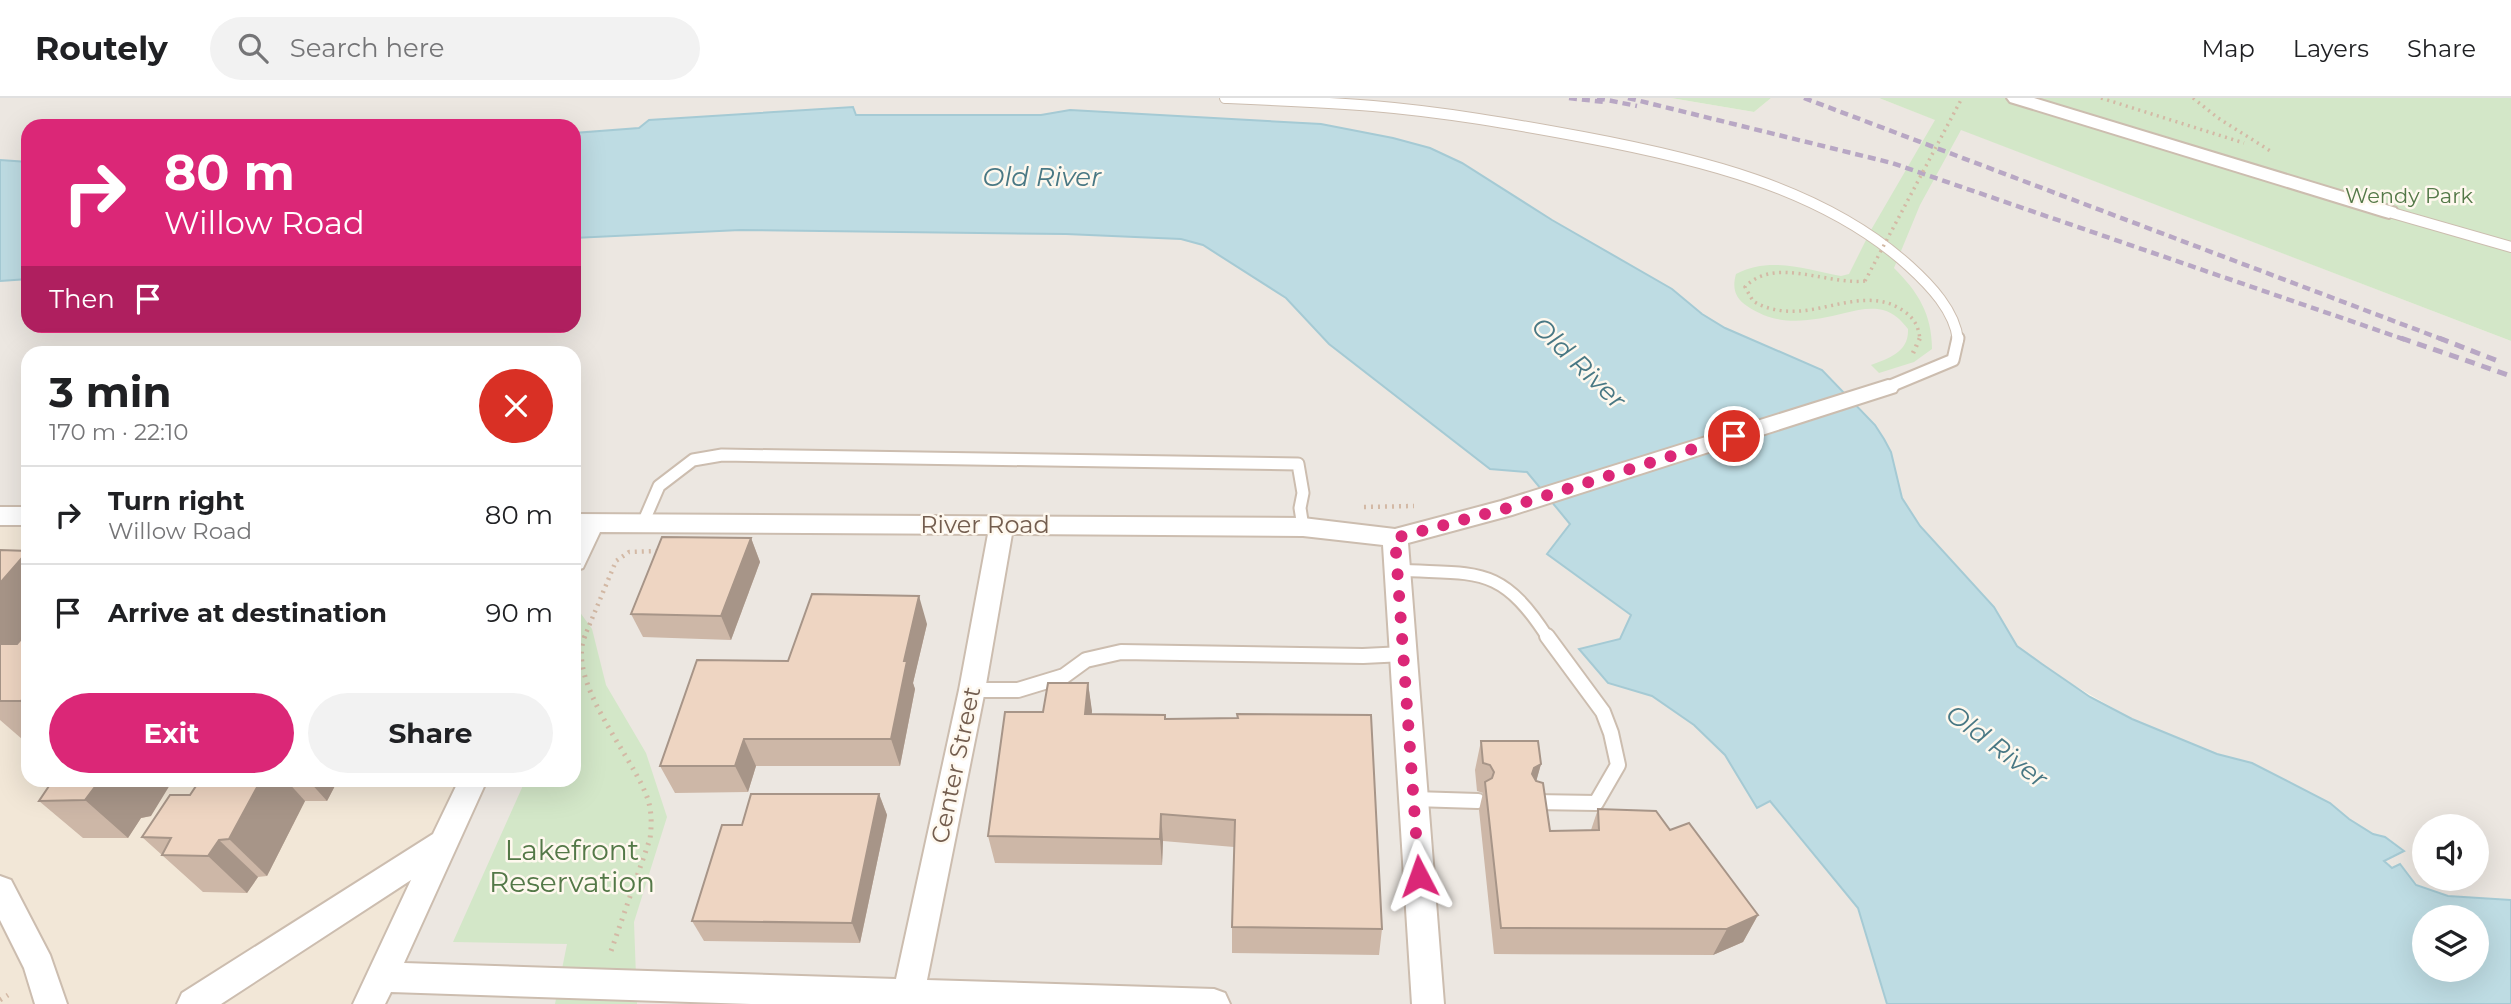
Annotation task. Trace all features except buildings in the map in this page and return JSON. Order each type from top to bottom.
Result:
[{"type":"street","points":[[2016,98],[2389,212]]},
{"type":"street","points":[[1428,1004],[1395,538],[1504,509],[1888,387]]},
{"type":"street","points":[[0,516],[21,516]]},
{"type":"street","name":"River Road","points":[[583,523],[1303,527],[1395,538]]},
{"type":"street","name":"Center Street","points":[[907,998],[972,690],[1002,525]]},
{"type":"street","points":[[470,787],[376,991],[1214,1004]]},
{"type":"street","points":[[193,1004],[444,843]]},
{"type":"street","points":[[0,890],[39,965],[51,1004]]},
{"type":"lane","points":[[1225,98],[1394,108],[1522,127],[1699,161],[1780,189],[1828,212],[1880,243],[1907,264],[1947,310],[1959,342],[1958,352],[1953,360],[1888,387]]},
{"type":"lane","points":[[2389,212],[2511,247]]},
{"type":"lane","points":[[643,523],[659,486],[692,460],[722,455],[1298,464],[1303,493],[1300,508],[1303,527]]},
{"type":"lane","points":[[1397,570],[1475,576],[1497,582],[1514,592],[1597,701],[1609,725],[1618,765],[1596,803],[1534,802]]},
{"type":"lane","points":[[972,690],[1018,690],[1065,676],[1086,660],[1121,652],[1363,656],[1404,654]]},
{"type":"lane","points":[[1414,799],[1478,801]]},
{"type":"path","points":[[1906,359],[1917,347],[1920,332],[1908,313],[1886,301],[1856,300],[1792,314],[1759,305],[1746,294],[1745,287],[1755,276],[1766,272],[1842,284],[1865,281],[1962,98]]},
{"type":"path","points":[[2193,98],[2218,118],[2272,153]]},
{"type":"path","points":[[1353,508],[1420,505]]},
{"type":"path","points":[[581,651],[582,642],[616,562],[629,552],[663,550]]},
{"type":"path","points":[[581,664],[586,681],[639,776],[651,806],[650,839],[606,966]]},
{"type":"path","points":[[0,1000],[8,995]]},
{"type":"shaded area","points":[[0,98],[1671,98],[1754,112],[1771,98],[1879,98],[2511,341],[2511,900],[2448,896],[2433,891],[2489,891],[2489,814],[2412,814],[2412,880],[2400,865],[2392,868],[2383,860],[2404,851],[2385,837],[2373,834],[2349,819],[2330,803],[2252,763],[2217,754],[2132,719],[2065,680],[2017,646],[1994,607],[1920,526],[1902,498],[1891,452],[1884,439],[1822,370],[1725,328],[1702,314],[1672,289],[1552,220],[1462,163],[1430,148],[1321,124],[1070,110],[1041,115],[856,115],[852,107],[649,120],[639,128],[581,132],[581,119],[21,119],[21,162],[0,160]]},
{"type":"shaded area","points":[[740,230],[1066,234],[1181,239],[1203,245],[1286,298],[1329,344],[1490,469],[1527,472],[1570,524],[1548,554],[1632,615],[1620,639],[1580,650],[1608,683],[1652,696],[1694,725],[1725,755],[1757,807],[1769,801],[1858,908],[1887,1004],[369,1004],[470,787],[581,787],[581,346],[21,346],[21,516],[0,516],[0,281],[21,280],[21,333],[581,333],[581,238]]},
{"type":"shaded area","points":[[0,516],[21,516],[21,787],[470,787],[369,1004],[0,1004]]},
{"type":"green space","points":[[1671,98],[1771,98],[1754,112]]},
{"type":"green space","name":"Wendy Park","points":[[1879,98],[2511,98],[2511,341],[1961,130],[1920,205],[1894,268],[1922,304],[1929,325],[1932,349],[1914,362],[1879,373],[1871,365],[1897,353],[1907,337],[1908,329],[1894,315],[1883,310],[1869,309],[1807,320],[1783,320],[1759,313],[1747,306],[1737,296],[1734,284],[1736,274],[1762,266],[1788,266],[1841,276],[1849,274],[1871,230],[1935,120]]},
{"type":"green space","name":"Lakefront Reservation","points":[[581,614],[592,629],[606,685],[646,753],[667,817],[634,922],[637,1004],[555,1004],[567,944],[453,942],[522,787],[581,787]]},
{"type":"water","name":"Old River","points":[[853,107],[856,115],[1041,115],[1070,110],[1321,124],[1430,148],[1462,163],[1552,220],[1672,289],[1702,314],[1725,328],[1822,370],[1875,425],[1884,439],[1891,452],[1902,498],[1920,526],[1994,607],[2017,646],[2042,664],[2090,697],[2132,719],[2217,754],[2252,763],[2330,803],[2349,819],[2373,834],[2385,837],[2404,851],[2384,861],[2392,868],[2400,864],[2412,880],[2412,891],[2511,900],[2511,1004],[1887,1004],[1858,908],[1770,801],[1757,808],[1725,755],[1694,725],[1652,696],[1608,683],[1579,649],[1620,639],[1631,615],[1547,554],[1570,524],[1527,472],[1490,469],[1329,344],[1286,298],[1203,245],[1181,239],[1066,234],[740,230],[581,238],[581,132],[639,128],[649,120]]},
{"type":"water","points":[[0,160],[21,162],[21,280],[0,281]]},
{"type":"railway","points":[[1569,98],[1604,102]]},
{"type":"railway","points":[[1597,98],[1637,106]]},
{"type":"railway","points":[[1628,98],[1892,163],[2406,340]]},
{"type":"railway","points":[[1804,98],[2444,340]]},
{"type":"railway","points":[[2401,338],[2511,376]]},
{"type":"railway","points":[[2439,338],[2498,361]]},
{"type":"route","points":[[1419,876],[1395,538],[1504,509],[1734,436]]}]
